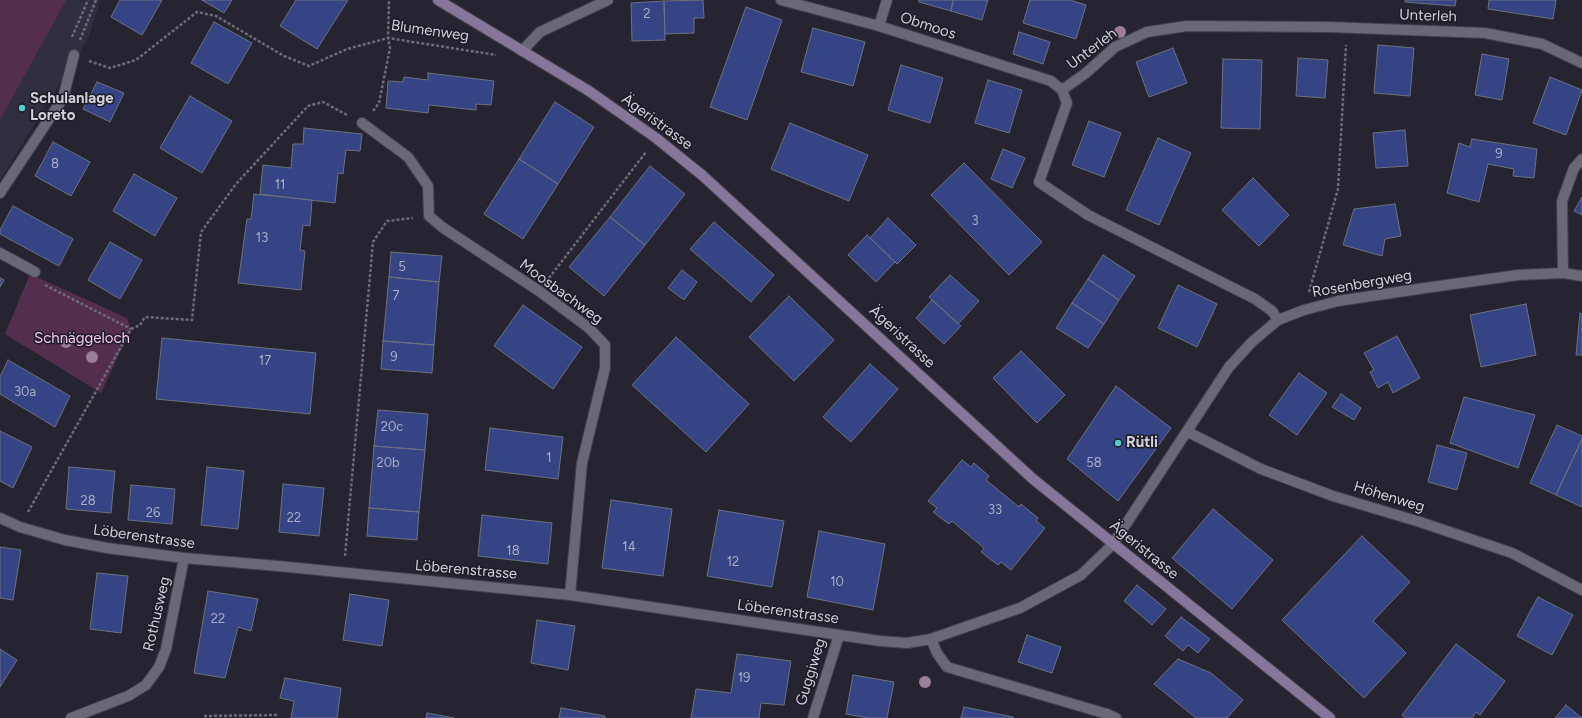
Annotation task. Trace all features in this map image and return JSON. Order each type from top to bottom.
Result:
[{"type":"main road","name":"Ägeristrasse","points":[[438,0],[589,91],[656,138],[702,175],[778,243],[1032,479],[1330,718]]},
{"type":"street","points":[[522,50],[540,32],[608,0]]},
{"type":"street","name":"Obmoos","points":[[781,0],[879,26],[1051,82],[1062,90]]},
{"type":"street","points":[[879,26],[886,0]]},
{"type":"street","name":"Unterleh","points":[[1278,320],[1272,311],[1255,299],[1088,215],[1040,182],[1067,103],[1062,90],[1086,73],[1115,47],[1146,32],[1187,26],[1347,28],[1485,33],[1542,44],[1582,62]]},
{"type":"street","points":[[0,193],[63,98],[74,55]]},
{"type":"street","points":[[362,123],[408,157],[428,186],[429,216]]},
{"type":"street","points":[[1563,272],[1562,200],[1574,168],[1582,159]]},
{"type":"street","name":"Moosbachweg","points":[[429,216],[442,227],[539,291],[589,328],[605,345],[605,368],[582,464],[570,596]]},
{"type":"street","points":[[0,253],[35,272]]},
{"type":"street","name":"Rosenbergweg","points":[[1113,544],[1230,367],[1252,342],[1278,320],[1304,310],[1338,301],[1425,288],[1518,275],[1563,272],[1582,276]]},
{"type":"street","name":"Höhenweg","points":[[1188,432],[1261,469],[1318,491],[1420,522],[1512,554],[1582,590]]},
{"type":"street","name":"Löberenstrasse","points":[[0,518],[20,527],[79,543],[184,558],[570,596],[880,641],[907,643],[931,639],[1020,608],[1081,575],[1113,544]]},
{"type":"street","name":"Rothusweg","points":[[71,718],[128,696],[146,685],[159,667],[166,649],[184,558]]},
{"type":"street","name":"Guggiweg","points":[[812,718],[839,634]]},
{"type":"street","points":[[931,639],[937,653],[948,667],[1107,714],[1116,718]]},
{"type":"path","points":[[74,55],[96,0]]},
{"type":"path","points":[[379,104],[390,48],[388,38],[389,0]]},
{"type":"path","name":"Blumenweg","points":[[74,55],[110,68],[136,60],[197,12],[216,16],[284,56],[309,66],[348,49],[388,38],[494,56],[522,50]]},
{"type":"path","points":[[1304,310],[1338,189],[1345,94],[1347,28]]},
{"type":"path","points":[[20,527],[131,329],[140,325],[145,318],[192,320],[202,232],[236,184],[308,106],[323,102],[362,123]]},
{"type":"path","points":[[539,291],[656,138]]},
{"type":"path","points":[[344,573],[348,510],[359,413],[373,242],[387,221],[429,216]]},
{"type":"path","points":[[35,272],[32,278],[131,329]]},
{"type":"path","points":[[204,716],[278,715]]},
{"type":"shaded area","name":"Schulanlage Loreto","points":[[0,0],[100,0],[89,37],[0,180]]},
{"type":"green space","points":[[0,0],[66,0],[0,120]]},
{"type":"green space","name":"Schnäggeloch","points":[[30,274],[127,318],[131,329],[101,393],[5,334]]},
{"type":"building","points":[[120,0],[162,0],[142,35],[111,17]]},
{"type":"building","points":[[202,0],[232,0],[224,13]]},
{"type":"building","points":[[296,0],[348,0],[317,49],[280,26]]},
{"type":"building","points":[[703,0],[704,18],[694,18],[694,33],[665,34],[664,1]]},
{"type":"building","points":[[919,0],[953,0],[951,11],[919,2]]},
{"type":"building","points":[[953,0],[988,0],[982,20],[951,11]]},
{"type":"building","points":[[1030,0],[1070,0],[1086,5],[1076,39],[1023,23]]},
{"type":"building","points":[[1405,0],[1456,0],[1455,6],[1405,2]]},
{"type":"building","points":[[1489,0],[1556,0],[1553,19],[1488,9]]},
{"type":"building","points":[[664,1],[665,40],[632,41],[631,3]]},
{"type":"building","points":[[746,7],[782,20],[747,120],[710,107]]},
{"type":"building","points":[[214,22],[252,43],[228,84],[191,63]]},
{"type":"building","points":[[813,28],[865,42],[853,86],[801,72]]},
{"type":"building","points":[[1019,32],[1050,42],[1043,64],[1013,54]]},
{"type":"building","points":[[1378,45],[1414,48],[1410,96],[1374,93]]},
{"type":"building","points":[[1173,48],[1187,83],[1149,97],[1136,62]]},
{"type":"building","points":[[1482,54],[1509,59],[1502,100],[1475,95]]},
{"type":"building","points":[[1298,58],[1328,60],[1325,98],[1296,96]]},
{"type":"building","points":[[1223,59],[1262,60],[1260,129],[1221,128]]},
{"type":"building","points":[[901,65],[943,78],[930,123],[888,110]]},
{"type":"building","points":[[428,73],[494,81],[491,105],[476,104],[476,110],[429,105],[428,113],[386,108],[388,81],[403,82],[404,77],[428,80]]},
{"type":"building","points":[[1550,77],[1582,90],[1566,135],[1533,123]]},
{"type":"building","points":[[988,80],[1022,90],[1009,133],[975,123]]},
{"type":"building","points":[[97,82],[124,93],[110,122],[83,109]]},
{"type":"building","points":[[190,96],[232,121],[202,173],[160,148]]},
{"type":"building","points":[[555,102],[594,127],[558,184],[519,159]]},
{"type":"building","points":[[1089,121],[1121,133],[1104,177],[1072,165]]},
{"type":"building","points":[[790,123],[868,155],[849,201],[771,169]]},
{"type":"building","points":[[304,128],[362,134],[360,151],[346,150],[343,174],[338,173],[335,203],[260,194],[263,165],[291,168],[293,144],[303,144]]},
{"type":"building","points":[[1405,130],[1408,166],[1376,168],[1373,133]]},
{"type":"building","points":[[1158,138],[1191,153],[1159,225],[1126,210]]},
{"type":"building","points":[[1472,139],[1537,149],[1534,178],[1513,176],[1514,169],[1488,164],[1479,202],[1447,193],[1459,143],[1470,147]]},
{"type":"building","points":[[53,142],[90,162],[71,196],[35,176]]},
{"type":"building","points":[[1003,149],[1025,158],[1012,188],[991,179]]},
{"type":"building","points":[[519,159],[558,184],[523,239],[484,214]]},
{"type":"building","points":[[964,163],[1042,242],[1009,275],[931,195]]},
{"type":"building","points":[[650,166],[685,194],[645,245],[610,217]]},
{"type":"building","points":[[134,174],[177,198],[155,236],[113,211]]},
{"type":"building","points":[[1253,178],[1289,215],[1259,246],[1222,210]]},
{"type":"building","points":[[254,194],[312,200],[310,226],[303,225],[300,250],[305,251],[301,290],[238,283],[247,219],[251,219]]},
{"type":"building","points":[[1582,197],[1582,215],[1574,211]]},
{"type":"building","points":[[1395,204],[1401,236],[1385,239],[1382,256],[1343,245],[1354,209]]},
{"type":"building","points":[[13,206],[73,239],[59,266],[0,234],[0,230]]},
{"type":"building","points":[[610,217],[645,245],[604,296],[569,267]]},
{"type":"building","points":[[888,218],[916,245],[897,264],[870,238]]},
{"type":"building","points":[[714,222],[774,275],[751,302],[690,249]]},
{"type":"building","points":[[867,235],[895,262],[876,282],[848,255]]},
{"type":"building","points":[[110,242],[142,260],[120,299],[88,280]]},
{"type":"building","points":[[391,252],[442,256],[439,282],[389,277]]},
{"type":"building","points":[[1103,255],[1135,276],[1119,300],[1088,279]]},
{"type":"building","points":[[682,270],[697,282],[684,300],[668,288]]},
{"type":"building","points":[[950,275],[979,301],[958,324],[929,297]]},
{"type":"building","points":[[389,277],[439,282],[434,345],[383,341]]},
{"type":"building","points":[[0,278],[4,280],[0,287]]},
{"type":"building","points":[[1088,279],[1119,300],[1104,324],[1072,303]]},
{"type":"building","points":[[1178,285],[1217,304],[1197,347],[1158,328]]},
{"type":"building","points":[[789,296],[834,340],[794,381],[749,337]]},
{"type":"building","points":[[932,300],[961,326],[944,344],[916,318]]},
{"type":"building","points":[[1072,303],[1104,324],[1088,348],[1056,328]]},
{"type":"building","points":[[1526,304],[1536,355],[1481,367],[1470,315]]},
{"type":"building","points":[[523,305],[582,347],[553,389],[494,346]]},
{"type":"building","points":[[1580,313],[1582,314],[1582,355],[1576,355]]},
{"type":"building","points":[[1397,336],[1420,378],[1393,393],[1388,382],[1378,388],[1370,372],[1374,370],[1364,353]]},
{"type":"building","points":[[676,337],[749,404],[706,452],[632,385]]},
{"type":"building","points":[[162,338],[316,353],[310,414],[156,399]]},
{"type":"building","points":[[383,341],[434,345],[432,373],[381,369]]},
{"type":"building","points":[[1021,351],[1065,395],[1037,423],[993,378]]},
{"type":"building","points":[[8,360],[70,396],[55,427],[0,394],[0,377]]},
{"type":"building","points":[[870,364],[898,389],[851,442],[823,417]]},
{"type":"building","points":[[1299,373],[1327,393],[1297,435],[1269,415]]},
{"type":"building","name":"Rütli","points":[[1116,386],[1171,428],[1118,501],[1067,459]]},
{"type":"building","points":[[1341,394],[1361,408],[1354,420],[1332,407]]},
{"type":"building","points":[[1464,397],[1535,415],[1518,468],[1450,443]]},
{"type":"building","points":[[378,410],[428,414],[425,450],[374,446]]},
{"type":"building","points":[[1557,425],[1582,436],[1582,439],[1556,495],[1530,483]]},
{"type":"building","points":[[490,428],[563,437],[558,479],[485,470]]},
{"type":"building","points":[[0,431],[32,447],[13,488],[0,481]]},
{"type":"building","points":[[1582,439],[1582,507],[1556,495]]},
{"type":"building","points":[[1437,445],[1467,453],[1457,490],[1428,482]]},
{"type":"building","points":[[374,446],[425,450],[419,512],[369,508]]},
{"type":"building","points":[[962,460],[971,467],[974,463],[989,476],[986,480],[1019,507],[1021,504],[1038,518],[1036,521],[1045,528],[1011,570],[1001,562],[998,565],[981,552],[984,548],[952,521],[949,524],[933,512],[937,508],[928,501]]},
{"type":"building","points":[[69,467],[115,471],[111,513],[66,509]]},
{"type":"building","points":[[207,467],[244,471],[238,529],[201,525]]},
{"type":"building","points":[[283,484],[324,488],[319,536],[279,532]]},
{"type":"building","points":[[131,485],[175,489],[172,524],[128,520]]},
{"type":"building","points":[[611,500],[672,509],[663,576],[602,568]]},
{"type":"building","points":[[369,508],[419,512],[417,540],[367,536]]},
{"type":"building","points":[[1213,509],[1273,560],[1232,609],[1172,558]]},
{"type":"building","points":[[719,510],[784,521],[772,587],[707,576]]},
{"type":"building","points":[[482,515],[552,523],[548,564],[478,556]]},
{"type":"building","points":[[819,531],[885,544],[873,610],[807,597]]},
{"type":"building","points":[[1362,536],[1410,582],[1373,621],[1406,653],[1364,698],[1282,620]]},
{"type":"building","points":[[0,547],[21,550],[13,600],[0,598]]},
{"type":"building","points":[[97,573],[128,576],[121,633],[90,629]]},
{"type":"building","points":[[1137,585],[1166,609],[1152,625],[1124,601]]},
{"type":"building","points":[[208,591],[258,599],[251,631],[238,627],[225,678],[194,673]]},
{"type":"building","points":[[350,594],[389,600],[382,646],[343,640]]},
{"type":"building","points":[[1538,597],[1573,615],[1552,655],[1517,636]]},
{"type":"building","points":[[1181,617],[1210,639],[1198,653],[1188,645],[1183,651],[1165,636]]},
{"type":"building","points":[[537,620],[575,626],[568,670],[531,663]]},
{"type":"building","points":[[1027,635],[1061,647],[1052,673],[1018,662]]},
{"type":"building","points":[[1456,644],[1505,681],[1480,715],[1476,712],[1472,718],[1406,718],[1402,715]]},
{"type":"building","points":[[0,649],[17,660],[0,687]]},
{"type":"building","points":[[737,654],[791,661],[784,705],[761,703],[759,718],[691,718],[696,689],[731,693]]},
{"type":"building","points":[[1178,659],[1211,673],[1243,700],[1227,718],[1196,718],[1154,684]]},
{"type":"building","points":[[853,675],[894,682],[887,718],[868,718],[846,714]]},
{"type":"building","points":[[285,678],[341,688],[337,718],[291,718],[294,701],[280,698]]},
{"type":"building","points":[[1566,705],[1582,718],[1555,718]]},
{"type":"building","points":[[964,707],[1013,717],[1013,718],[961,718]]},
{"type":"building","points":[[561,708],[605,716],[605,718],[559,718]]},
{"type":"building","points":[[427,713],[454,718],[426,718]]},
{"type":"place","name":"Schulanlage Loreto","points":[[22,108]]},
{"type":"place","name":"Rütli","points":[[1118,443]]}]
